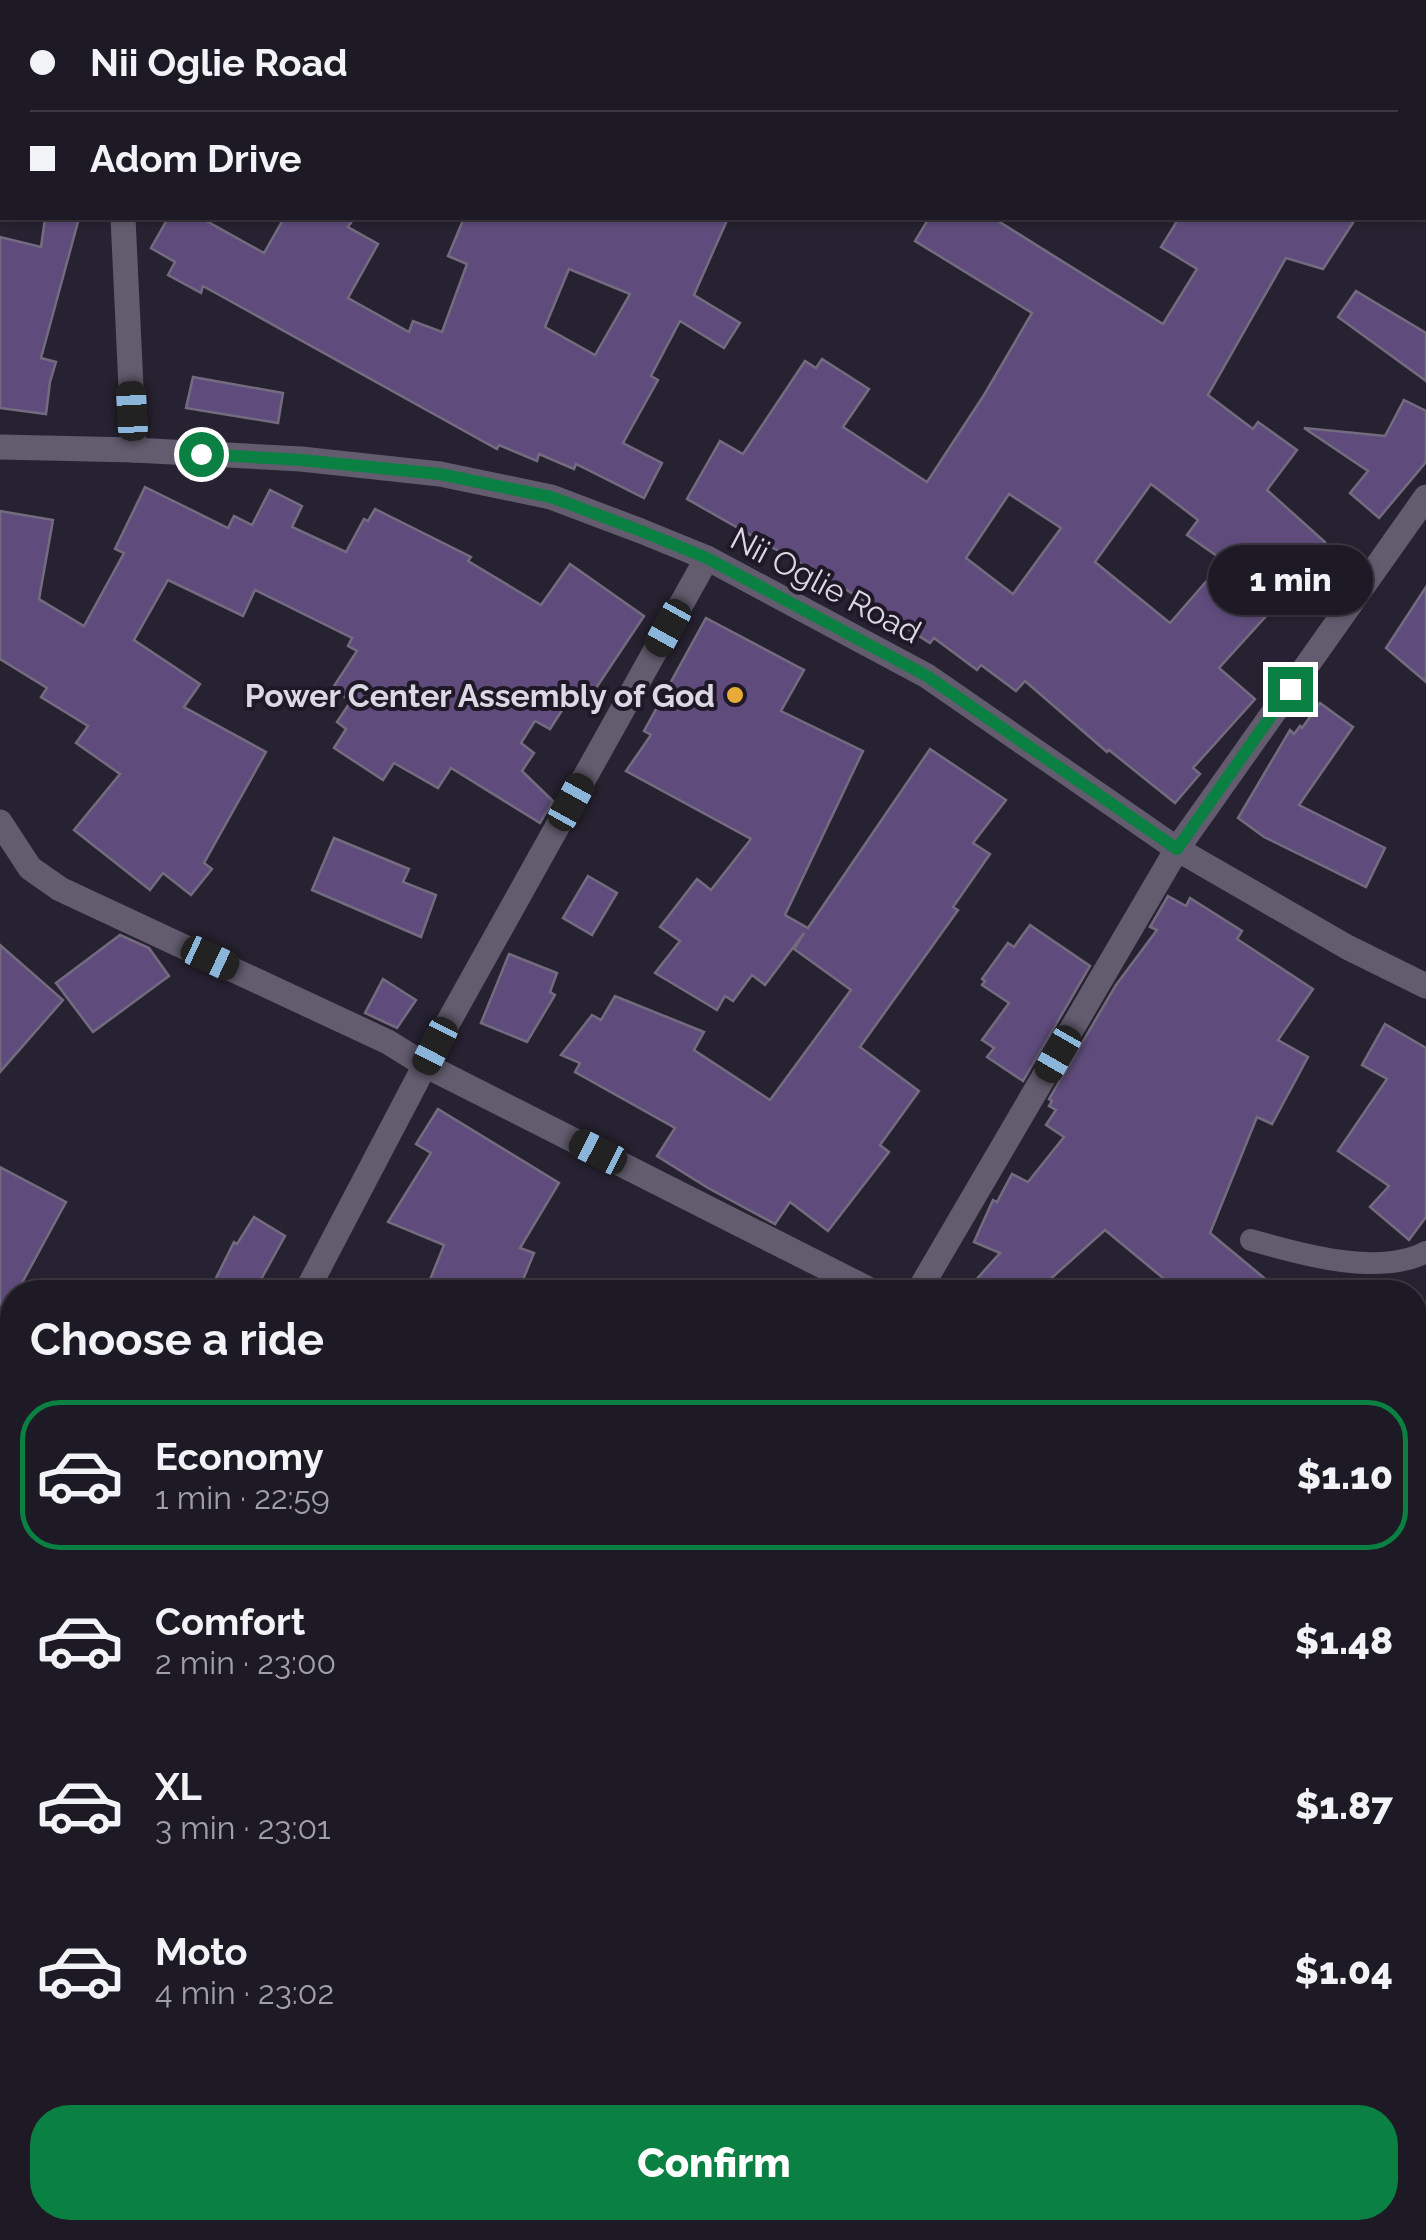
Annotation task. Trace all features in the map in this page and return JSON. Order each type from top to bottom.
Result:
[{"type":"street","points":[[122,220],[134,450]]},
{"type":"street","name":"Nii Oglie Road","points":[[0,447],[301,460],[440,474],[551,497],[707,558],[927,676],[1177,849],[1347,947],[1426,986]]},
{"type":"street","points":[[925,1280],[1177,849],[1426,498]]},
{"type":"street","points":[[312,1280],[426,1065],[707,558]]},
{"type":"street","points":[[2,830],[30,868],[60,890],[388,1042],[426,1065],[850,1280]]},
{"type":"lane","points":[[1251,1240],[1304,1255],[1360,1262],[1411,1260],[1426,1252]]},
{"type":"building","points":[[45,220],[78,220],[41,358],[56,362],[46,414],[0,408],[0,237],[41,247]]},
{"type":"building","points":[[167,220],[205,220],[264,253],[283,220],[353,220],[348,227],[378,244],[348,298],[409,332],[413,321],[442,332],[467,264],[448,256],[463,220],[727,220],[694,295],[740,323],[724,348],[680,321],[651,376],[658,380],[623,443],[662,463],[644,498],[576,464],[574,469],[539,454],[537,461],[499,445],[497,449],[203,286],[201,293],[168,275],[175,262],[151,248]],"holes":[[[569,269],[630,294],[595,355],[545,327]]]},
{"type":"building","points":[[928,220],[996,220],[1163,324],[1197,269],[1161,247],[1178,220],[1355,220],[1323,269],[1286,258],[1208,395],[1253,429],[1258,422],[1297,450],[1267,490],[1325,542],[1293,577],[1298,581],[1219,668],[1255,699],[1193,768],[1200,774],[1175,803],[1107,752],[1025,681],[1016,691],[981,665],[977,670],[934,638],[930,643],[842,587],[687,499],[720,441],[743,454],[805,361],[816,368],[822,359],[869,389],[843,427],[927,482],[1032,313],[915,241]],"holes":[[[1151,484],[1198,520],[1187,535],[1224,561],[1170,623],[1095,562]],[[1009,494],[1061,528],[1013,594],[966,558]]]},
{"type":"building","points":[[1356,291],[1426,333],[1426,381],[1338,317]]},
{"type":"building","points":[[193,377],[283,393],[278,423],[186,408]]},
{"type":"building","points":[[1404,400],[1426,411],[1426,462],[1379,518],[1350,493],[1368,471],[1304,428],[1385,436]]},
{"type":"building","points":[[145,487],[228,528],[234,516],[252,525],[270,490],[302,506],[292,527],[346,552],[364,519],[368,521],[375,509],[471,557],[468,561],[541,605],[570,564],[644,616],[584,706],[570,698],[550,729],[535,721],[521,743],[534,753],[522,771],[553,801],[540,823],[451,768],[438,788],[394,763],[383,780],[334,748],[346,729],[337,722],[351,701],[332,689],[357,651],[348,646],[352,638],[255,590],[243,616],[168,580],[134,640],[200,684],[184,707],[266,752],[204,863],[212,869],[191,895],[163,873],[150,890],[74,830],[120,774],[76,743],[88,726],[41,697],[47,688],[0,659],[0,511],[53,520],[39,599],[84,626],[124,553],[115,549]]},
{"type":"building","points":[[1426,587],[1426,682],[1386,648]]},
{"type":"building","points":[[706,618],[804,670],[781,711],[863,751],[785,915],[808,928],[930,749],[1006,800],[973,843],[990,854],[953,907],[958,910],[860,1047],[919,1091],[880,1145],[889,1152],[828,1231],[790,1202],[775,1224],[657,1156],[675,1128],[575,1072],[580,1063],[561,1055],[592,1015],[601,1020],[615,996],[704,1032],[694,1050],[770,1100],[851,990],[794,949],[804,933],[765,985],[752,975],[733,1001],[725,996],[717,1010],[655,973],[680,941],[660,927],[697,879],[711,890],[751,839],[626,771],[651,735],[644,731]]},
{"type":"building","points":[[1320,703],[1353,727],[1299,805],[1385,848],[1366,887],[1264,837],[1238,818],[1290,730],[1294,734],[1302,728]]},
{"type":"building","points":[[334,838],[409,869],[403,882],[436,895],[421,937],[312,890]]},
{"type":"building","points":[[588,876],[617,893],[592,935],[563,918]]},
{"type":"building","points":[[1168,896],[1186,906],[1190,898],[1242,931],[1237,939],[1313,989],[1278,1040],[1308,1057],[1272,1124],[1257,1117],[1210,1233],[1267,1280],[1161,1280],[1105,1230],[1049,1280],[976,1280],[1000,1253],[974,1242],[993,1200],[997,1202],[1012,1174],[1028,1182],[1064,1137],[1046,1125],[1056,1110],[1049,1106],[1049,1099],[1116,985],[1157,930],[1150,927]]},
{"type":"building","points":[[1030,925],[1090,966],[1023,1081],[987,1057],[994,1048],[982,1040],[1009,1003],[982,985],[982,979],[1008,943],[1014,947]]},
{"type":"building","points":[[120,935],[149,948],[169,976],[93,1032],[56,983]]},
{"type":"building","points":[[0,945],[63,1000],[0,1072]]},
{"type":"building","points":[[509,954],[557,973],[550,992],[555,995],[527,1042],[481,1023]]},
{"type":"building","points":[[383,979],[416,1000],[397,1028],[365,1013]]},
{"type":"building","points":[[1385,1024],[1426,1048],[1426,1217],[1409,1240],[1370,1207],[1389,1186],[1338,1151],[1387,1079],[1362,1065]]},
{"type":"building","points":[[438,1109],[559,1183],[520,1248],[534,1253],[523,1280],[430,1280],[444,1245],[388,1222],[431,1153],[416,1144]]},
{"type":"building","points":[[0,1167],[66,1202],[24,1280],[0,1280]]},
{"type":"building","points":[[254,1217],[285,1236],[261,1280],[215,1280],[234,1242],[237,1244]]},
{"type":"place","name":"Power Center Assembly of God","points":[[735,695]]},
{"type":"route","points":[[201,454],[440,474],[551,497],[641,531],[707,558],[927,676],[1177,849],[1290,689]]}]
